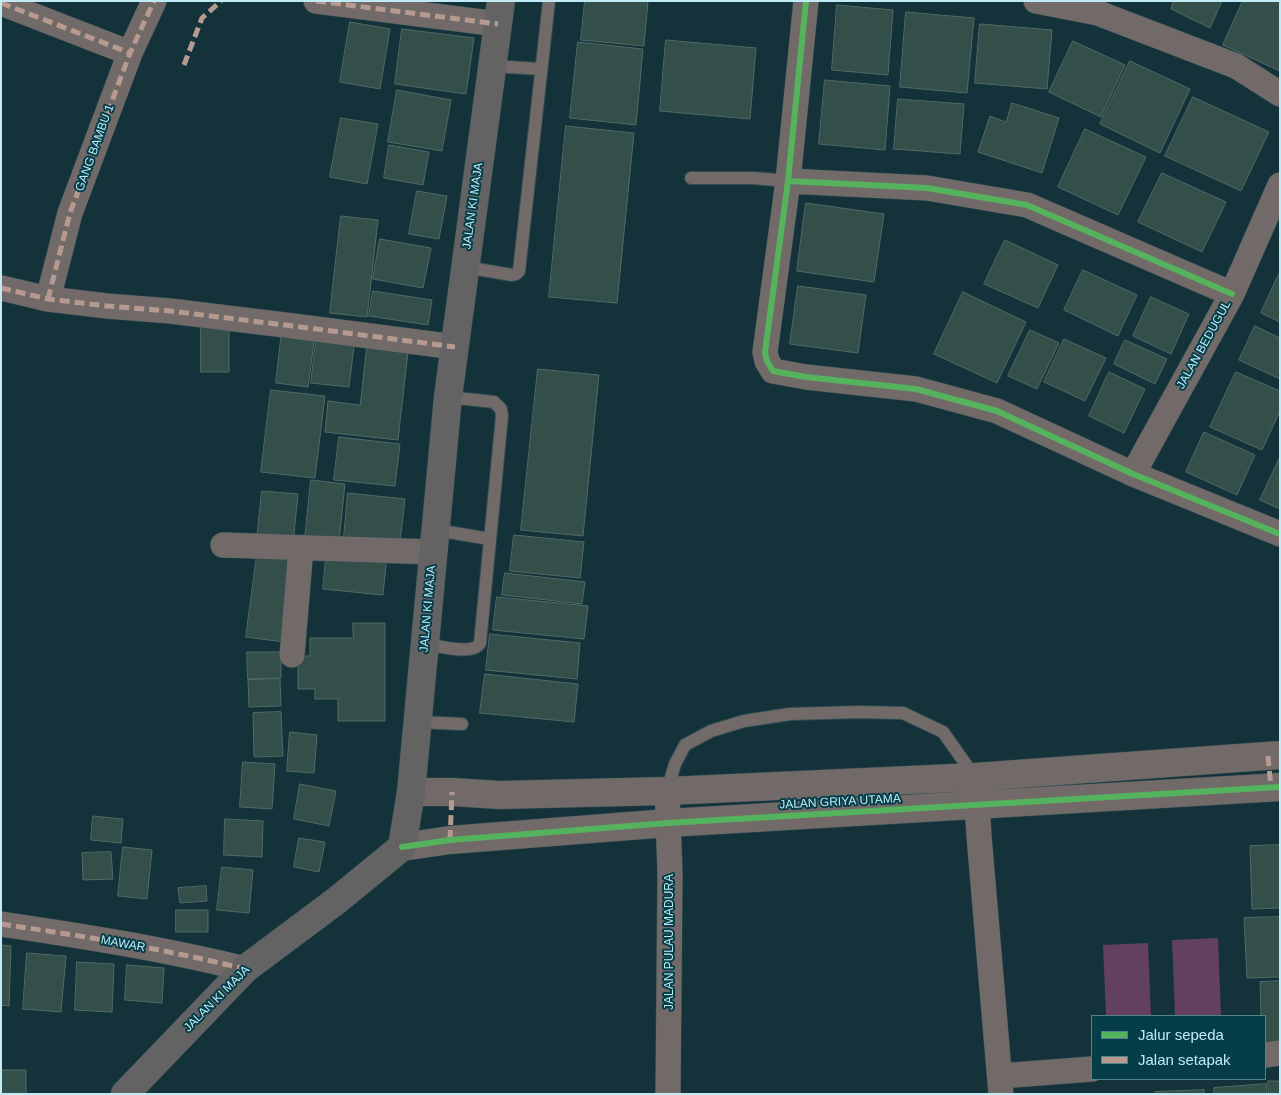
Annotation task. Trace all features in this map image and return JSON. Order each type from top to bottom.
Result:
[{"type":"main road","name":"JALAN KI MAJA","points":[[125,1094],[245,969],[336,901],[402,847],[411,792],[448,398],[499,13]]},
{"type":"street","name":"GANG BAMBU 1","points":[[48,299],[70,213],[130,53],[154,1]]},
{"type":"street","points":[[316,1],[499,13]]},
{"type":"street","points":[[806,1],[788,181],[765,352],[767,362],[773,371],[806,377],[916,388],[997,411],[1133,474],[1280,534]]},
{"type":"street","points":[[1036,1],[1098,13],[1236,66],[1280,94]]},
{"type":"street","points":[[1,3],[130,53]]},
{"type":"street","points":[[788,181],[927,188],[1027,205],[1232,294]]},
{"type":"street","name":"JALAN BEDUGUL","points":[[1133,474],[1232,294],[1280,185]]},
{"type":"street","points":[[1,288],[48,299],[180,312],[455,348]]},
{"type":"street","points":[[223,545],[301,548],[435,541]]},
{"type":"street","points":[[292,654],[301,548]]},
{"type":"street","name":"JALAN GRIYA UTAMA","points":[[411,792],[500,795],[667,791],[975,777],[1280,755]]},
{"type":"street","points":[[975,777],[1001,1085],[1091,1069]]},
{"type":"street","name":"JALAN GRIYA UTAMA","points":[[402,847],[450,840],[668,823],[1280,787]]},
{"type":"street","name":"JALAN PULAU MADURA","points":[[667,791],[670,873],[668,1094]]},
{"type":"street","name":"MAWAR","points":[[1,924],[205,959],[245,969]]},
{"type":"street","points":[[1266,1055],[1280,1054]]},
{"type":"lane","points":[[465,267],[512,275],[518,271],[549,1]]},
{"type":"lane","points":[[492,66],[542,69]]},
{"type":"lane","points":[[691,178],[753,178],[788,181]]},
{"type":"lane","points":[[425,644],[467,650],[479,646],[502,416],[501,409],[494,402],[448,398]]},
{"type":"lane","points":[[435,541],[490,539]]},
{"type":"lane","points":[[667,791],[675,764],[685,745],[711,731],[744,721],[790,714],[903,712],[944,732],[975,777]]},
{"type":"lane","points":[[418,722],[462,724]]},
{"type":"shaded area","points":[[1218,938],[1221,1015],[1175,1015],[1172,940]]},
{"type":"shaded area","points":[[1148,943],[1151,1015],[1106,1015],[1103,945]]},
{"type":"building","points":[[585,1],[648,1],[644,46],[581,40]]},
{"type":"building","points":[[1174,1],[1222,1],[1210,28],[1171,9]]},
{"type":"building","points":[[1243,1],[1280,1],[1280,71],[1223,45]]},
{"type":"building","points":[[837,5],[893,10],[888,75],[832,70]]},
{"type":"building","points":[[906,12],[974,18],[967,93],[900,87]]},
{"type":"building","points":[[350,22],[390,29],[380,89],[340,82]]},
{"type":"building","points":[[980,24],[1052,30],[1047,89],[975,83]]},
{"type":"building","points":[[402,29],[474,38],[466,94],[395,84]]},
{"type":"building","points":[[666,40],[756,48],[750,119],[660,111]]},
{"type":"building","points":[[1073,41],[1125,65],[1101,117],[1049,92]]},
{"type":"building","points":[[578,42],[643,49],[636,125],[570,118]]},
{"type":"building","points":[[1130,61],[1190,89],[1160,153],[1100,124]]},
{"type":"building","points":[[825,80],[890,86],[885,150],[819,144]]},
{"type":"building","points":[[397,90],[451,100],[442,151],[388,142]]},
{"type":"building","points":[[1193,97],[1269,132],[1241,191],[1165,156]]},
{"type":"building","points":[[898,99],[964,104],[960,154],[894,149]]},
{"type":"building","points":[[1012,103],[1059,118],[1042,173],[978,152],[990,116],[1006,122]]},
{"type":"building","points":[[341,118],[378,124],[367,184],[330,177]]},
{"type":"building","points":[[566,126],[634,133],[617,303],[549,297]]},
{"type":"building","points":[[1085,129],[1146,157],[1118,215],[1058,187]]},
{"type":"building","points":[[389,145],[429,152],[423,185],[384,178]]},
{"type":"building","points":[[1162,173],[1226,202],[1202,252],[1138,222]]},
{"type":"building","points":[[417,191],[447,196],[439,239],[409,234]]},
{"type":"building","points":[[806,203],[884,214],[874,282],[797,271]]},
{"type":"building","points":[[341,216],[378,220],[367,317],[330,313]]},
{"type":"building","points":[[380,239],[431,248],[423,288],[373,279]]},
{"type":"building","points":[[1005,240],[1058,265],[1038,308],[984,284]]},
{"type":"building","points":[[1083,270],[1137,295],[1118,336],[1064,310]]},
{"type":"building","points":[[1280,275],[1280,322],[1261,313]]},
{"type":"building","points":[[798,286],[866,295],[858,353],[790,344]]},
{"type":"building","points":[[373,291],[432,300],[428,325],[369,316]]},
{"type":"building","points":[[963,292],[1026,322],[997,383],[934,354]]},
{"type":"building","points":[[1151,297],[1189,314],[1171,354],[1133,336]]},
{"type":"building","points":[[201,323],[229,323],[229,372],[201,372]]},
{"type":"building","points":[[1255,326],[1280,338],[1280,379],[1239,360]]},
{"type":"building","points":[[1030,330],[1059,343],[1037,389],[1008,376]]},
{"type":"building","points":[[282,331],[315,334],[308,387],[276,383]]},
{"type":"building","points":[[317,333],[355,338],[349,387],[311,383]]},
{"type":"building","points":[[368,338],[409,343],[398,440],[325,432],[328,401],[360,405]]},
{"type":"building","points":[[1064,339],[1106,358],[1085,401],[1044,382]]},
{"type":"building","points":[[1125,340],[1167,359],[1155,384],[1114,364]]},
{"type":"building","points":[[538,369],[599,375],[583,536],[521,530]]},
{"type":"building","points":[[1109,372],[1145,389],[1124,433],[1089,416]]},
{"type":"building","points":[[1236,372],[1280,391],[1280,411],[1262,450],[1210,427]]},
{"type":"building","points":[[271,390],[325,396],[315,478],[261,472]]},
{"type":"building","points":[[1204,432],[1255,455],[1237,495],[1186,472]]},
{"type":"building","points":[[339,437],[400,444],[395,486],[334,480]]},
{"type":"building","points":[[1280,457],[1280,509],[1260,500]]},
{"type":"building","points":[[311,480],[345,484],[339,542],[305,538]]},
{"type":"building","points":[[262,491],[298,494],[293,543],[257,539]]},
{"type":"building","points":[[348,493],[405,499],[400,542],[344,537]]},
{"type":"building","points":[[514,535],[584,542],[580,578],[510,571]]},
{"type":"building","points":[[327,549],[387,555],[383,595],[323,589]]},
{"type":"building","points":[[257,555],[295,561],[284,642],[246,637]]},
{"type":"building","points":[[505,573],[585,582],[582,604],[502,595]]},
{"type":"building","points":[[497,597],[588,606],[584,639],[493,630]]},
{"type":"building","points":[[353,623],[385,623],[385,721],[338,721],[338,699],[315,699],[315,689],[298,689],[298,656],[310,656],[310,638],[353,638]]},
{"type":"building","points":[[490,634],[580,643],[577,679],[486,670]]},
{"type":"building","points":[[247,652],[281,652],[281,678],[248,679]]},
{"type":"building","points":[[485,674],[578,684],[574,722],[480,713]]},
{"type":"building","points":[[280,679],[281,706],[249,707],[248,680]]},
{"type":"building","points":[[281,712],[283,756],[254,757],[253,713]]},
{"type":"building","points":[[290,732],[317,735],[314,773],[287,771]]},
{"type":"building","points":[[243,762],[275,764],[272,809],[240,807]]},
{"type":"building","points":[[300,784],[336,791],[329,826],[294,819]]},
{"type":"building","points":[[93,816],[123,819],[121,843],[91,840]]},
{"type":"building","points":[[225,819],[263,821],[262,857],[224,855]]},
{"type":"building","points":[[299,838],[325,842],[319,872],[294,867]]},
{"type":"building","points":[[1280,845],[1280,908],[1252,909],[1250,846]]},
{"type":"building","points":[[123,847],[152,850],[147,899],[118,896]]},
{"type":"building","points":[[111,852],[113,879],[83,880],[82,853]]},
{"type":"building","points":[[222,867],[253,870],[249,913],[217,910]]},
{"type":"building","points":[[206,886],[207,901],[180,903],[178,888]]},
{"type":"building","points":[[176,910],[208,910],[208,932],[176,932]]},
{"type":"building","points":[[1280,917],[1280,977],[1247,978],[1244,918]]},
{"type":"building","points":[[1,945],[11,946],[9,1006],[1,1005]]},
{"type":"building","points":[[27,953],[66,956],[61,1012],[23,1009]]},
{"type":"building","points":[[77,962],[114,964],[112,1012],[75,1010]]},
{"type":"building","points":[[127,965],[164,968],[162,1003],[125,1000]]},
{"type":"building","points":[[1280,981],[1280,1042],[1266,1043],[1266,1015],[1261,1015],[1260,982]]},
{"type":"building","points":[[1,1070],[26,1070],[26,1094],[1,1094]]},
{"type":"building","points":[[1268,1081],[1280,1081],[1280,1094],[1269,1094]]},
{"type":"building","points":[[1266,1084],[1267,1094],[1214,1094],[1214,1088]]},
{"type":"building","points":[[1204,1090],[1204,1094],[1155,1094],[1155,1092]]},
{"type":"marked path","points":[[48,299],[70,213],[130,53],[154,1]]},
{"type":"marked path","points":[[184,65],[202,18],[221,1]]},
{"type":"marked path","points":[[316,1],[498,24]]},
{"type":"marked path","points":[[1,3],[130,53]]},
{"type":"marked path","points":[[1,288],[48,299],[170,311],[455,347]]},
{"type":"marked path","points":[[1268,756],[1271,788]]},
{"type":"marked path","points":[[450,840],[452,792]]},
{"type":"marked path","points":[[1,924],[185,955],[245,969]]},
{"type":"cycle path","points":[[806,1],[788,181],[765,352],[767,361],[773,371],[806,377],[916,389],[997,411],[1133,474],[1280,534]]},
{"type":"cycle path","points":[[788,181],[927,188],[1027,205],[1232,294]]},
{"type":"cycle path","points":[[402,847],[450,840],[668,823],[1280,787]]}]
